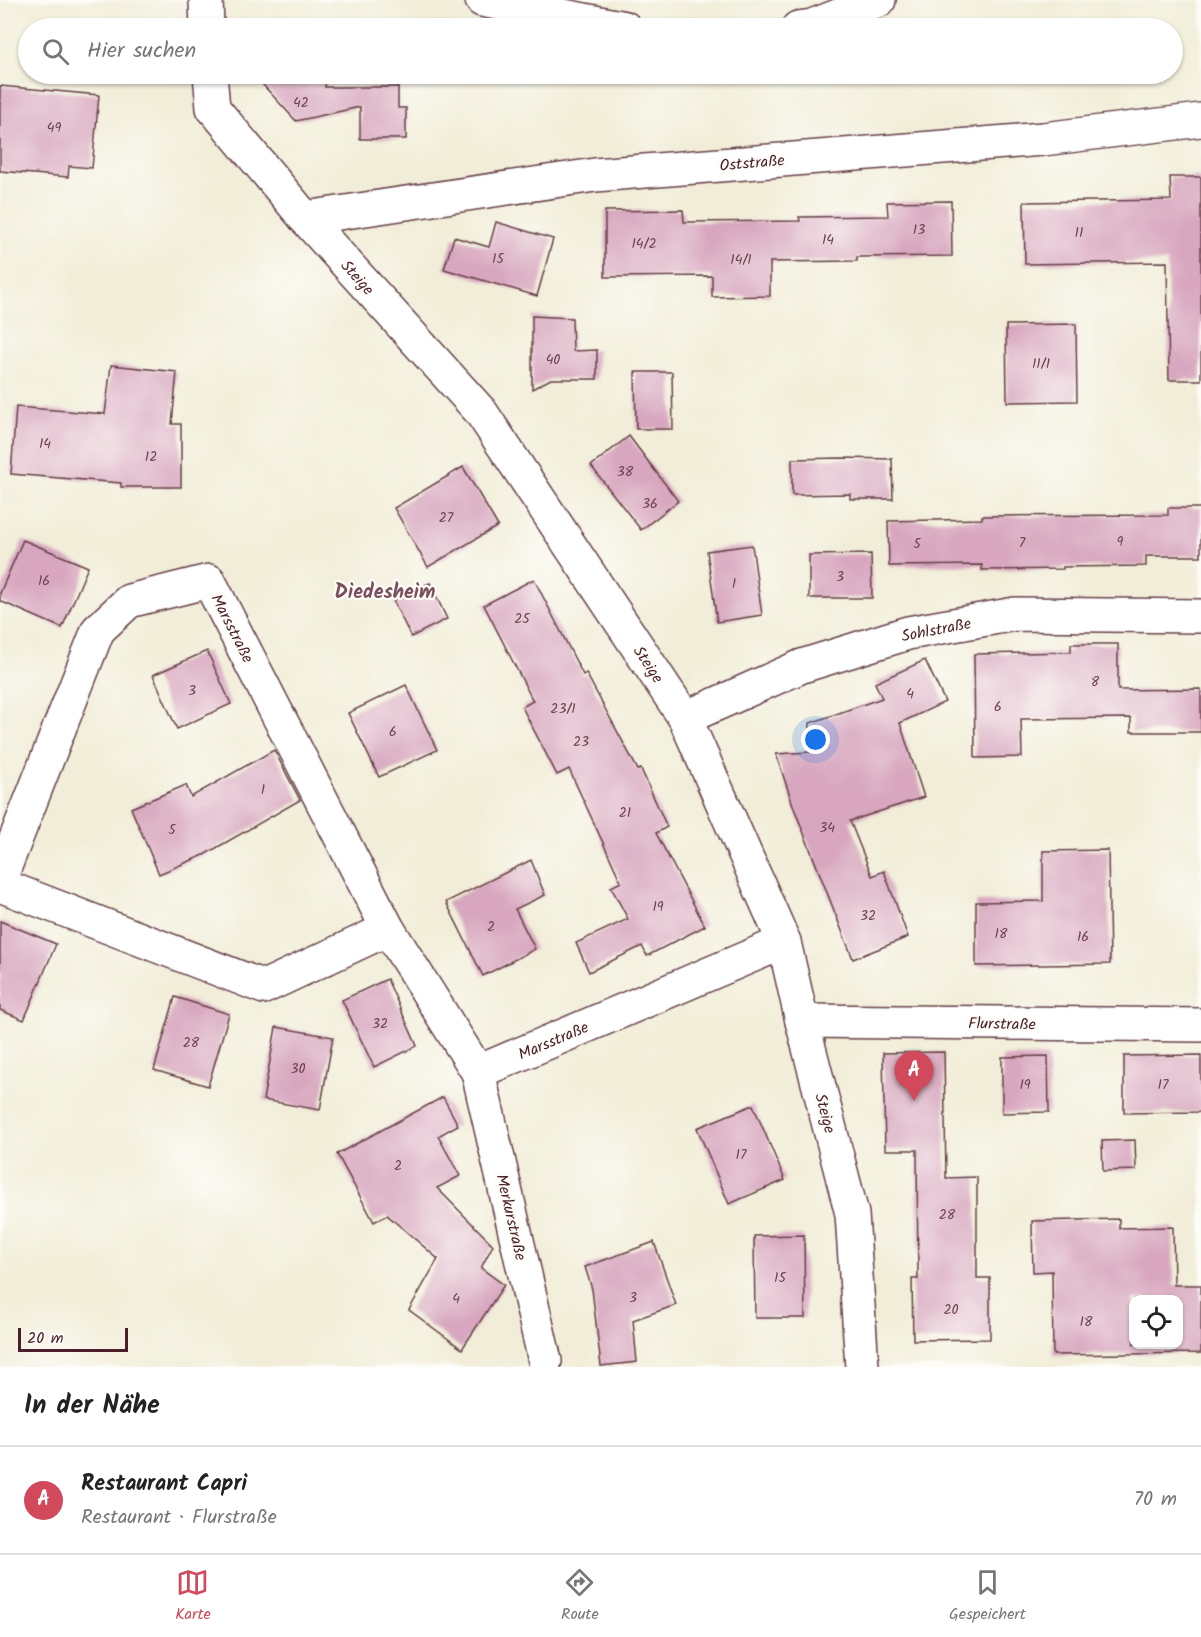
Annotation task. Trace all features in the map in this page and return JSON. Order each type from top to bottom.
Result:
[{"type":"street","points":[[206,0],[207,18]]},
{"type":"street","points":[[483,0],[574,18]]},
{"type":"street","points":[[833,18],[879,0]]},
{"type":"street","name":"Steige","points":[[211,84],[213,108],[305,218],[481,412],[685,718],[784,942],[852,1214],[862,1367]]},
{"type":"street","name":"Oststraße","points":[[305,218],[595,175],[1043,139],[1201,120]]},
{"type":"street","name":"Marsstraße","points":[[0,879],[98,630],[129,601],[209,580],[388,929],[478,1072],[784,942]]},
{"type":"street","name":"Sohlstraße","points":[[685,718],[802,666],[908,633],[1015,614],[1201,616]]},
{"type":"street","points":[[0,885],[264,987],[388,929]]},
{"type":"street","name":"Flurstraße","points":[[802,1021],[1201,1025]]},
{"type":"street","name":"Merkurstraße","points":[[478,1072],[545,1361]]},
{"type":"building","points":[[262,84],[398,87],[398,108],[406,108],[406,139],[360,139],[360,107],[296,121]]},
{"type":"building","points":[[0,86],[99,95],[92,168],[69,166],[68,177],[0,171]]},
{"type":"building","points":[[1170,177],[1201,177],[1201,380],[1169,380],[1167,262],[1025,264],[1024,202],[1171,200]]},
{"type":"building","points":[[951,201],[952,256],[857,257],[857,261],[770,262],[770,296],[712,297],[712,276],[605,277],[605,211],[683,210],[684,222],[800,221],[799,217],[888,216],[887,202]]},
{"type":"building","points":[[496,222],[553,239],[537,296],[444,269],[454,237],[489,247]]},
{"type":"building","points":[[532,316],[572,318],[573,351],[597,350],[597,379],[551,379],[532,389]]},
{"type":"building","points":[[1076,324],[1077,401],[1007,402],[1006,325]]},
{"type":"building","points":[[111,365],[177,372],[172,424],[181,424],[181,487],[121,487],[121,483],[11,474],[16,407],[105,414]]},
{"type":"building","points":[[635,372],[672,372],[673,429],[636,429]]},
{"type":"building","points":[[629,436],[678,501],[641,530],[591,466]]},
{"type":"building","points":[[792,459],[892,459],[893,499],[850,499],[850,494],[792,495]]},
{"type":"building","points":[[463,467],[498,526],[428,567],[394,508]]},
{"type":"building","points":[[1168,508],[1201,508],[1201,556],[1146,556],[1146,566],[1063,567],[1063,569],[982,570],[982,565],[889,566],[888,521],[982,519],[982,516],[1168,515]]},
{"type":"building","points":[[23,540],[88,567],[62,628],[0,601],[0,593]]},
{"type":"building","points":[[752,545],[762,615],[717,622],[707,551]]},
{"type":"building","points":[[871,554],[872,598],[809,598],[809,555]]},
{"type":"building","points":[[534,579],[583,675],[586,673],[638,770],[641,769],[667,827],[656,833],[705,926],[647,956],[642,946],[589,972],[576,943],[628,919],[611,887],[621,882],[569,769],[557,775],[522,707],[533,701],[484,605]]},
{"type":"building","points":[[430,583],[447,619],[411,637],[393,600]]},
{"type":"building","points":[[1071,644],[1118,644],[1118,690],[1201,689],[1201,732],[1131,732],[1131,718],[1021,719],[1022,757],[975,758],[974,654],[1071,652]]},
{"type":"building","points":[[207,651],[231,704],[177,729],[153,675]]},
{"type":"building","points":[[925,660],[945,702],[900,723],[924,797],[850,821],[872,876],[884,871],[908,937],[853,959],[794,808],[776,754],[810,752],[810,723],[882,698],[875,683]]},
{"type":"building","points":[[406,685],[437,750],[379,777],[348,713]]},
{"type":"building","points":[[274,750],[300,800],[204,855],[159,874],[131,808],[186,785],[191,797]]},
{"type":"building","points":[[1108,850],[1110,964],[976,966],[976,902],[1043,901],[1043,851]]},
{"type":"building","points":[[531,860],[545,895],[515,909],[535,949],[483,976],[446,902]]},
{"type":"building","points":[[0,921],[56,944],[24,1020],[0,1010]]},
{"type":"building","points":[[387,979],[417,1046],[374,1067],[342,1000]]},
{"type":"building","points":[[175,997],[229,1014],[208,1086],[154,1070]]},
{"type":"building","points":[[276,1027],[333,1037],[320,1110],[263,1100]]},
{"type":"building","points":[[944,1052],[946,1178],[977,1177],[977,1278],[990,1278],[990,1339],[913,1340],[912,1279],[918,1279],[917,1150],[885,1150],[883,1053]]},
{"type":"building","points":[[1201,1055],[1201,1112],[1124,1113],[1124,1056]]},
{"type":"building","points":[[1048,1056],[1049,1112],[1002,1113],[1002,1057]]},
{"type":"building","points":[[443,1097],[458,1125],[438,1136],[460,1176],[437,1188],[493,1245],[481,1268],[504,1285],[462,1349],[409,1310],[438,1259],[387,1215],[374,1222],[337,1154]]},
{"type":"building","points":[[753,1105],[785,1180],[729,1204],[697,1128]]},
{"type":"building","points":[[1135,1140],[1136,1170],[1103,1171],[1102,1141]]},
{"type":"building","points":[[1119,1219],[1119,1228],[1173,1227],[1174,1285],[1201,1285],[1201,1353],[1053,1355],[1052,1271],[1033,1272],[1032,1221]]},
{"type":"building","points":[[804,1235],[805,1318],[755,1318],[754,1236]]},
{"type":"building","points":[[654,1242],[676,1305],[633,1320],[637,1362],[601,1366],[592,1289],[585,1267]]},
{"type":"place","name":"Restaurant Capri","points":[[914,1101]]},
{"type":"district","name":"Diedesheim","points":[[385,591]]}]
